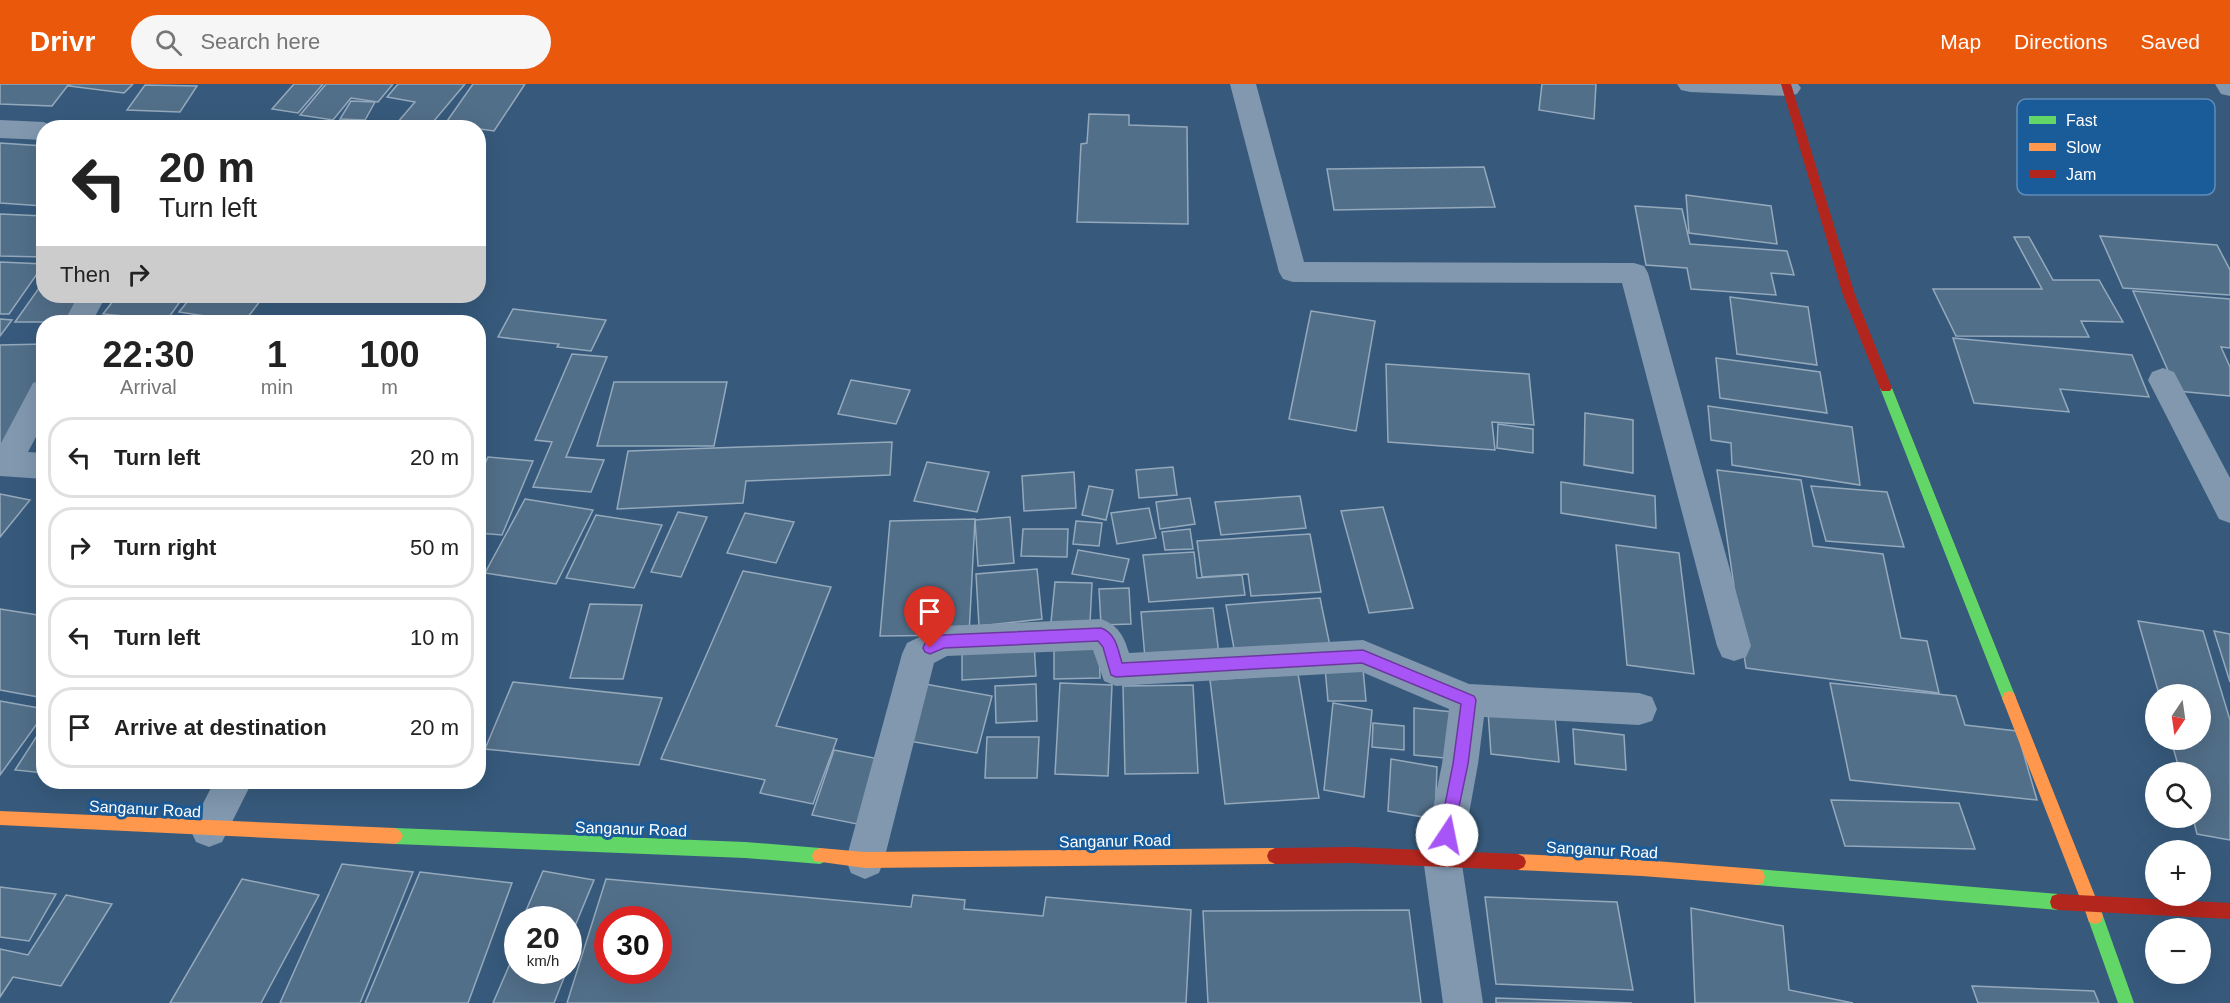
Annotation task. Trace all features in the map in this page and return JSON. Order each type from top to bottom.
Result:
[{"type":"main road","points":[[1787,86],[1849,296],[2091,905],[2126,1003]]},
{"type":"main road","name":"Sanganur Road","points":[[0,818],[209,829],[745,850],[865,860],[1351,855],[1442,858],[1642,868],[2091,905],[2230,911]]},
{"type":"street","points":[[1243,84],[1293,272],[1634,273],[1734,646]]},
{"type":"street","points":[[1690,84],[1787,86]]},
{"type":"street","points":[[0,129],[36,131]]},
{"type":"street","points":[[2163,380],[2230,509]]},
{"type":"street","points":[[36,405],[3,464],[36,466]]},
{"type":"street","points":[[865,860],[919,654],[942,641],[1101,634],[1109,644],[1116,670],[1363,656],[1468,700],[1639,708]]},
{"type":"street","points":[[1463,1003],[1442,858],[1460,764],[1468,700]]},
{"type":"street","points":[[209,829],[229,789]]},
{"type":"building","points":[[0,84],[69,84],[52,106],[0,104]]},
{"type":"building","points":[[71,84],[133,84],[124,93],[69,86]]},
{"type":"building","points":[[294,84],[323,84],[298,113],[272,109]]},
{"type":"building","points":[[326,84],[393,84],[378,102],[351,98],[333,120],[300,115]]},
{"type":"building","points":[[398,84],[465,84],[435,120],[400,120],[415,102],[387,97]]},
{"type":"building","points":[[473,84],[525,84],[494,131],[486,130],[486,120],[448,120]]},
{"type":"building","points":[[1542,84],[1596,84],[1594,119],[1539,110]]},
{"type":"building","points":[[145,85],[197,86],[180,112],[127,110]]},
{"type":"building","points":[[351,101],[375,102],[365,120],[340,119]]},
{"type":"building","points":[[1089,114],[1129,115],[1129,125],[1187,127],[1188,224],[1077,222],[1081,144],[1087,143]]},
{"type":"building","points":[[0,143],[36,145],[36,206],[0,203]]},
{"type":"building","points":[[1484,167],[1495,207],[1334,210],[1327,169]]},
{"type":"building","points":[[1686,195],[1771,206],[1777,244],[1689,233]]},
{"type":"building","points":[[1635,206],[1682,209],[1690,244],[1787,251],[1794,275],[1771,273],[1776,295],[1691,289],[1687,268],[1646,265]]},
{"type":"building","points":[[0,214],[36,216],[36,257],[0,256]]},
{"type":"building","points":[[2100,236],[2217,245],[2230,270],[2230,295],[2123,288]]},
{"type":"building","points":[[2014,237],[2029,237],[2053,280],[2099,280],[2123,322],[2081,321],[2089,337],[1956,336],[1933,289],[2042,289]]},
{"type":"building","points":[[0,262],[36,264],[36,275],[9,314],[0,314]]},
{"type":"building","points":[[2133,291],[2230,299],[2230,348],[2221,347],[2230,367],[2230,396],[2177,391]]},
{"type":"building","points":[[36,292],[36,303],[80,303],[72,315],[36,315],[36,322],[15,322]]},
{"type":"building","points":[[1730,297],[1808,307],[1817,365],[1737,354]]},
{"type":"building","points":[[112,303],[179,303],[171,315],[103,314]]},
{"type":"building","points":[[186,303],[259,303],[249,315],[198,315],[179,312]]},
{"type":"building","points":[[513,309],[606,320],[591,351],[557,347],[559,344],[498,337]]},
{"type":"building","points":[[1311,311],[1375,321],[1356,431],[1289,419]]},
{"type":"building","points":[[0,319],[12,320],[0,336]]},
{"type":"building","points":[[1953,338],[2132,355],[2149,397],[2060,389],[2069,412],[1974,403]]},
{"type":"building","points":[[36,344],[36,392],[8,444],[0,444],[0,345]]},
{"type":"building","points":[[572,354],[607,357],[566,457],[604,460],[591,492],[533,487],[552,442],[535,440]]},
{"type":"building","points":[[1716,358],[1820,372],[1827,413],[1720,398]]},
{"type":"building","points":[[1386,364],[1529,374],[1534,425],[1492,422],[1495,450],[1388,442]]},
{"type":"building","points":[[851,380],[910,390],[896,424],[838,414]]},
{"type":"building","points":[[614,382],[727,382],[714,446],[597,446]]},
{"type":"building","points":[[1708,406],[1852,427],[1860,485],[1732,465],[1731,443],[1711,440]]},
{"type":"building","points":[[1585,413],[1633,420],[1633,473],[1584,465]]},
{"type":"building","points":[[1498,424],[1533,429],[1533,453],[1497,448]]},
{"type":"building","points":[[892,442],[890,475],[746,481],[743,503],[617,509],[628,451]]},
{"type":"building","points":[[488,457],[533,461],[502,535],[486,534],[486,461]]},
{"type":"building","points":[[927,462],[989,472],[977,512],[914,501]]},
{"type":"building","points":[[1173,467],[1177,495],[1139,498],[1136,470]]},
{"type":"building","points":[[1717,470],[1801,480],[1813,546],[1883,554],[1901,638],[1927,641],[1939,693],[1746,668]]},
{"type":"building","points":[[1074,472],[1076,508],[1024,511],[1022,476]]},
{"type":"building","points":[[1561,482],[1655,496],[1656,528],[1561,513]]},
{"type":"building","points":[[1089,486],[1113,490],[1106,520],[1082,515]]},
{"type":"building","points":[[1811,486],[1887,492],[1904,547],[1826,541]]},
{"type":"building","points":[[0,494],[30,500],[0,537]]},
{"type":"building","points":[[1300,496],[1306,528],[1221,535],[1215,502]]},
{"type":"building","points":[[1190,498],[1195,524],[1160,529],[1156,502]]},
{"type":"building","points":[[525,499],[593,510],[556,584],[486,573]]},
{"type":"building","points":[[1383,507],[1413,608],[1369,613],[1341,511]]},
{"type":"building","points":[[1149,508],[1156,538],[1117,544],[1111,513]]},
{"type":"building","points":[[678,512],[707,517],[681,577],[651,572]]},
{"type":"building","points":[[745,513],[794,522],[776,563],[727,553]]},
{"type":"building","points":[[596,515],[662,525],[634,588],[566,578]]},
{"type":"building","points":[[1010,517],[1014,563],[978,566],[975,520]]},
{"type":"building","points":[[975,519],[969,635],[880,636],[890,521]]},
{"type":"building","points":[[1076,521],[1102,523],[1099,546],[1073,544]]},
{"type":"building","points":[[1023,529],[1068,529],[1067,557],[1021,556]]},
{"type":"building","points":[[1190,529],[1193,549],[1165,550],[1162,532]]},
{"type":"building","points":[[1310,534],[1321,592],[1251,596],[1248,574],[1202,577],[1197,541]]},
{"type":"building","points":[[1616,545],[1679,553],[1694,674],[1627,665]]},
{"type":"building","points":[[1078,550],[1129,559],[1123,582],[1072,574]]},
{"type":"building","points":[[1194,552],[1197,578],[1242,575],[1245,595],[1149,602],[1143,555]]},
{"type":"building","points":[[1037,569],[1042,619],[979,626],[976,574]]},
{"type":"building","points":[[743,571],[831,587],[776,726],[837,739],[813,804],[760,793],[765,780],[661,759]]},
{"type":"building","points":[[1055,582],[1092,583],[1090,623],[1051,622]]},
{"type":"building","points":[[1129,588],[1131,624],[1101,625],[1099,589]]},
{"type":"building","points":[[1320,598],[1330,646],[1235,654],[1226,605]]},
{"type":"building","points":[[590,604],[642,605],[623,679],[570,678]]},
{"type":"building","points":[[1213,608],[1219,654],[1145,658],[1141,612]]},
{"type":"building","points":[[0,609],[36,615],[36,697],[0,690]]},
{"type":"building","points":[[2138,621],[2203,631],[2230,720],[2230,840],[2197,834],[2196,828],[2211,828],[2211,762],[2177,762],[2174,750],[2211,750],[2211,684],[2156,684]]},
{"type":"building","points":[[2214,631],[2230,634],[2230,682]]},
{"type":"building","points":[[1034,643],[1036,676],[962,680],[962,647]]},
{"type":"building","points":[[1099,645],[1100,678],[1054,679],[1054,647]]},
{"type":"building","points":[[1325,668],[1363,669],[1366,701],[1328,701]]},
{"type":"building","points":[[1298,674],[1319,798],[1225,804],[1210,680]]},
{"type":"building","points":[[513,682],[662,698],[639,765],[486,749]]},
{"type":"building","points":[[1060,683],[1112,685],[1108,776],[1055,774]]},
{"type":"building","points":[[1830,683],[1956,696],[1965,725],[2017,731],[2037,800],[1850,780]]},
{"type":"building","points":[[925,684],[992,696],[977,753],[909,741]]},
{"type":"building","points":[[1036,684],[1037,721],[996,723],[995,686]]},
{"type":"building","points":[[1193,685],[1198,773],[1125,774],[1123,686]]},
{"type":"building","points":[[0,701],[36,708],[36,725],[0,775]]},
{"type":"building","points":[[1333,703],[1372,710],[1364,797],[1324,790]]},
{"type":"building","points":[[1414,708],[1453,712],[1455,759],[1414,755]]},
{"type":"building","points":[[1488,711],[1555,717],[1559,762],[1491,754]]},
{"type":"building","points":[[1373,723],[1404,726],[1404,750],[1372,747]]},
{"type":"building","points":[[1573,729],[1624,735],[1626,770],[1575,764]]},
{"type":"building","points":[[36,737],[36,772],[15,770]]},
{"type":"building","points":[[987,737],[1039,737],[1037,778],[985,778]]},
{"type":"building","points":[[834,750],[879,759],[857,824],[812,815]]},
{"type":"building","points":[[1391,759],[1437,767],[1435,819],[1388,811]]},
{"type":"building","points":[[1831,800],[1959,803],[1975,849],[1845,846]]},
{"type":"building","points":[[342,864],[413,872],[360,1003],[280,1003]]},
{"type":"building","points":[[543,871],[594,880],[582,909],[582,906],[528,906]]},
{"type":"building","points":[[420,872],[512,883],[468,1003],[365,1003]]},
{"type":"building","points":[[242,879],[319,895],[261,1003],[170,1003]]},
{"type":"building","points":[[606,879],[911,907],[913,895],[965,900],[964,909],[1043,916],[1046,897],[1191,910],[1186,1003],[567,1003],[573,984],[582,984],[582,955],[594,917],[594,984],[672,984],[672,906],[598,906]]},
{"type":"building","points":[[0,887],[56,894],[29,941],[0,937]]},
{"type":"building","points":[[66,895],[112,904],[61,986],[13,977],[0,997],[0,949],[28,955]]},
{"type":"building","points":[[1485,897],[1617,902],[1633,990],[1496,984]]},
{"type":"building","points":[[1691,908],[1783,926],[1789,990],[1853,1003],[1695,1003]]},
{"type":"building","points":[[1409,910],[1421,1003],[1208,1003],[1203,911]]},
{"type":"building","points":[[504,978],[504,984],[561,984],[554,1003],[493,1003]]},
{"type":"building","points":[[1972,986],[2094,991],[2099,1003],[1978,1003]]},
{"type":"building","points":[[1496,998],[1632,1003],[1496,1003]]},
{"type":"traffic: fast","points":[[1886,388],[2009,698]]},
{"type":"traffic: fast","points":[[395,836],[745,850],[820,856]]},
{"type":"traffic: fast","points":[[1757,877],[2058,902]]},
{"type":"traffic: fast","points":[[2095,916],[2126,1003]]},
{"type":"traffic: slow","points":[[2009,698],[2095,916]]},
{"type":"traffic: slow","points":[[0,818],[395,836]]},
{"type":"traffic: slow","points":[[820,856],[865,860],[1275,856]]},
{"type":"traffic: slow","points":[[1518,862],[1757,877]]},
{"type":"traffic: jam","points":[[1786,84],[1849,295],[1886,388]]},
{"type":"traffic: jam","points":[[1275,856],[1351,855],[1518,862]]},
{"type":"traffic: jam","points":[[2058,902],[2230,911]]},
{"type":"route","points":[[930,648],[942,641],[1101,634],[1109,644],[1116,670],[1363,656],[1468,700],[1460,764],[1447,835]]}]
